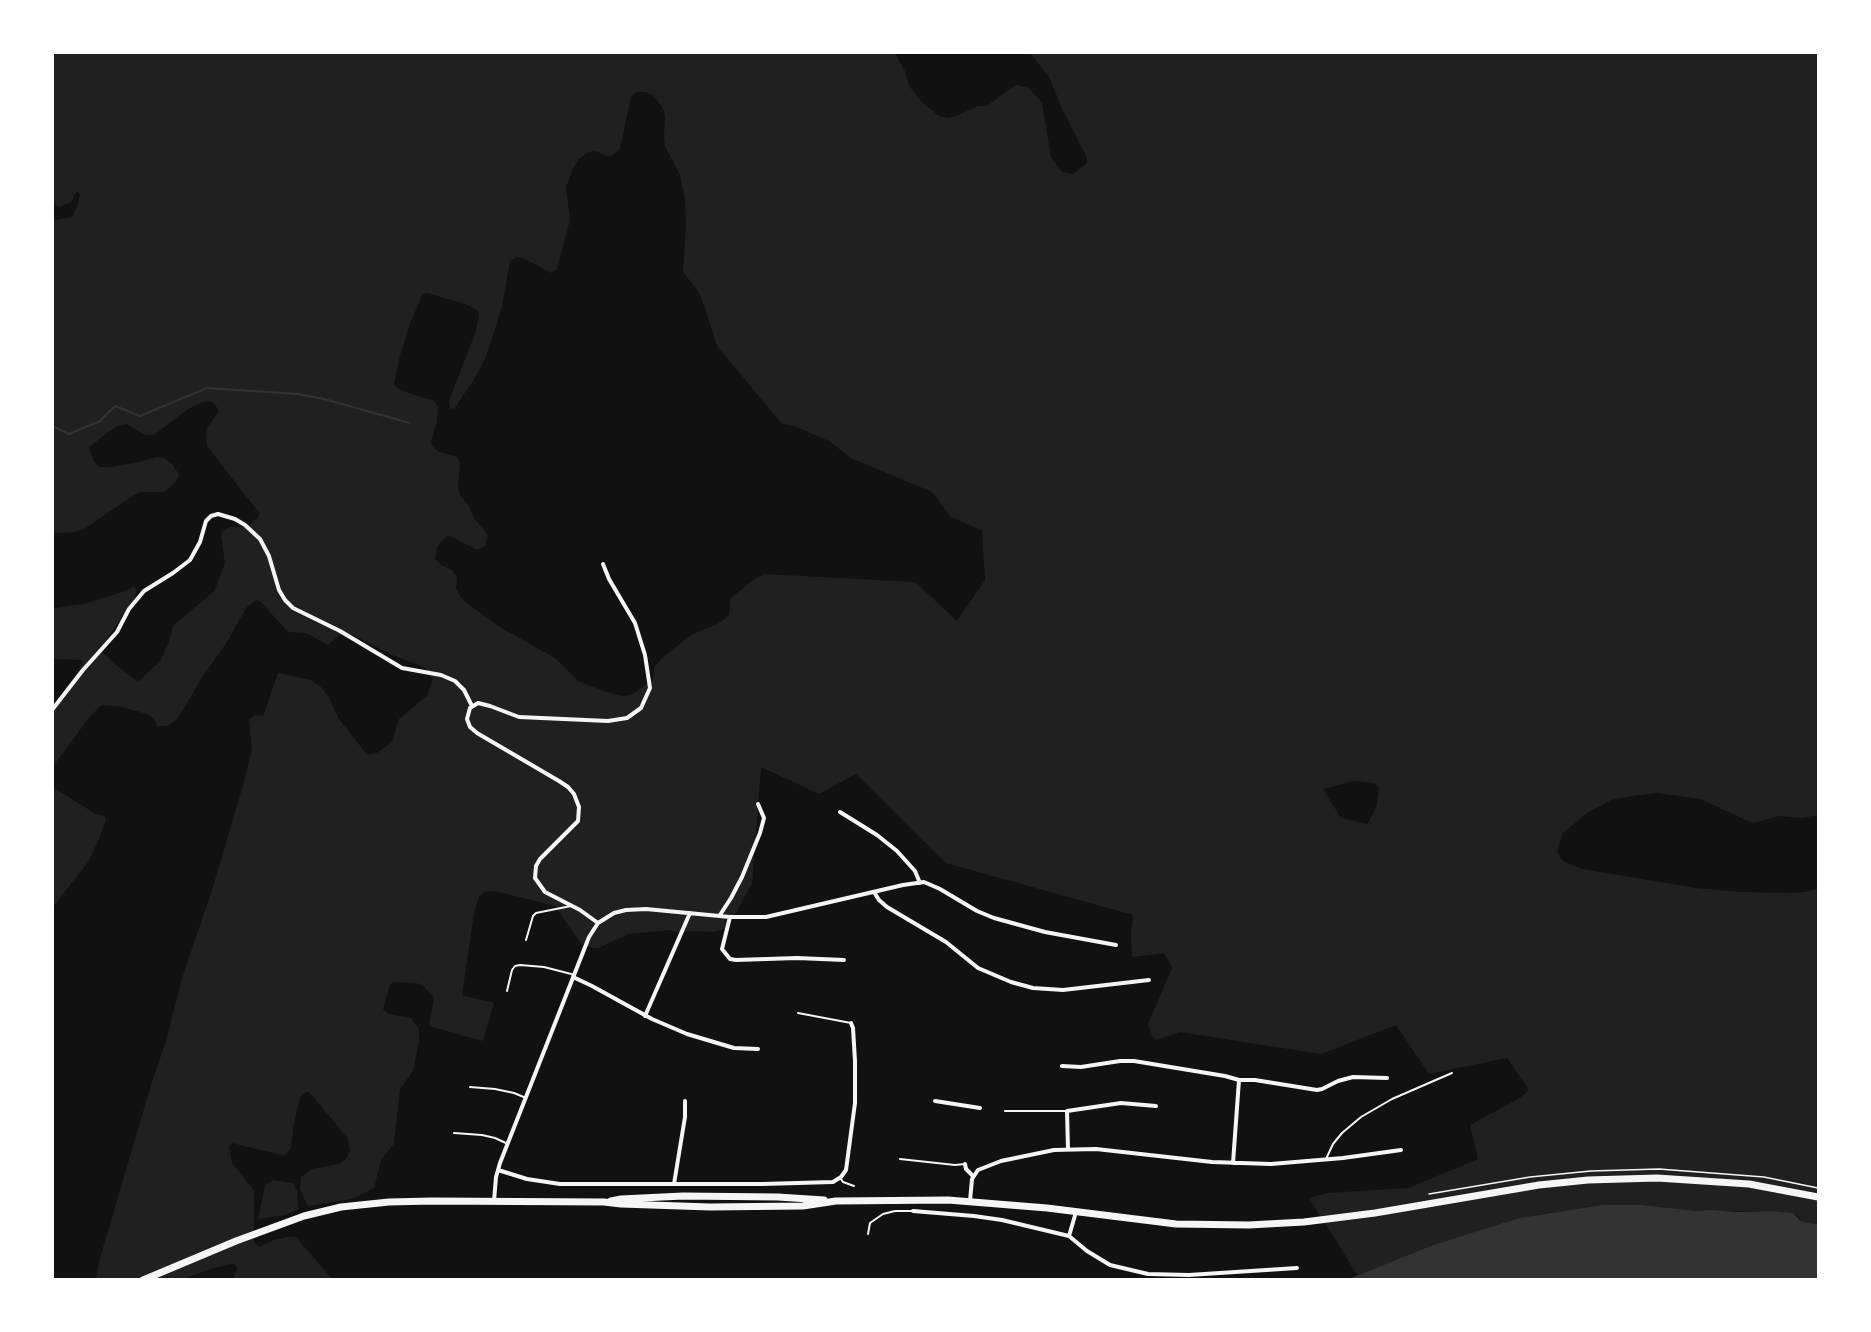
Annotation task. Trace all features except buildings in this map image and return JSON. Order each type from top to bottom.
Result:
[{"type":"main road","points":[[142,1280],[236,1241],[322,1211],[389,1202],[604,1202],[621,1198],[683,1196],[778,1197],[836,1201],[948,1200],[1176,1224],[1274,1225],[1375,1213],[1565,1181],[1657,1178],[1749,1184],[1818,1197]]},
{"type":"street","points":[[52,710],[117,632],[129,609],[144,591],[190,560],[200,542],[206,521],[218,514],[235,519],[260,538],[269,556],[279,590],[293,608],[340,631],[402,668],[441,675],[455,681],[464,690],[472,706]]},
{"type":"street","points":[[598,923],[545,892],[540,887],[535,874],[536,866],[543,855],[578,821],[579,807],[574,794],[559,781],[473,730],[467,718],[467,711],[478,703],[519,717],[608,721],[627,718],[641,708],[650,688],[645,655],[635,623],[609,579],[603,564]]},
{"type":"street","points":[[719,916],[742,877],[760,833],[764,819],[758,804]]},
{"type":"street","points":[[840,812],[877,835],[897,851],[915,871],[920,883]]},
{"type":"street","points":[[494,1202],[498,1170],[589,937],[598,923],[614,913],[633,909],[730,917],[766,917],[920,883],[931,884],[977,911],[994,918],[1045,932],[1116,945]]},
{"type":"street","points":[[874,892],[887,907],[946,942],[978,968],[1011,982],[1033,988],[1063,990],[1149,980]]},
{"type":"street","points":[[645,1016],[690,913]]},
{"type":"street","points":[[730,917],[722,949],[730,959],[844,960]]},
{"type":"street","points":[[574,976],[645,1016],[687,1034],[734,1048],[758,1049]]},
{"type":"street","points":[[498,1170],[549,1183],[833,1182],[846,1170],[855,1103],[855,1061],[851,1023]]},
{"type":"street","points":[[1062,1066],[1081,1067],[1124,1060],[1239,1080],[1255,1080],[1317,1089],[1353,1077],[1387,1078]]},
{"type":"street","points":[[1233,1163],[1239,1080]]},
{"type":"street","points":[[674,1184],[685,1117],[685,1101]]},
{"type":"street","points":[[935,1101],[980,1108]]},
{"type":"street","points":[[1068,1149],[1067,1111],[1121,1103],[1155,1106]]},
{"type":"street","points":[[970,1201],[973,1176],[978,1170],[1001,1161],[1042,1152],[1096,1149],[1233,1163],[1271,1164],[1401,1150]]},
{"type":"street","points":[[965,1164],[966,1169],[973,1176]]},
{"type":"street","points":[[913,1212],[1002,1220],[1069,1236],[1087,1251],[1110,1265],[1148,1274],[1189,1275],[1297,1268]]},
{"type":"street","points":[[1069,1236],[1076,1212]]},
{"type":"lane","points":[[526,940],[536,913],[571,906]]},
{"type":"lane","points":[[507,991],[515,966],[544,967],[574,976]]},
{"type":"lane","points":[[798,1013],[851,1023]]},
{"type":"lane","points":[[1326,1159],[1333,1144],[1342,1133],[1361,1117],[1392,1100],[1452,1073]]},
{"type":"lane","points":[[470,1087],[495,1089],[526,1098]]},
{"type":"lane","points":[[1005,1111],[1067,1111]]},
{"type":"lane","points":[[454,1133],[482,1135],[508,1144]]},
{"type":"lane","points":[[900,1159],[965,1164]]},
{"type":"lane","points":[[840,1177],[843,1182],[854,1186]]},
{"type":"lane","points":[[868,1234],[870,1223],[883,1214],[895,1211],[913,1212]]},
{"type":"shaded area","points":[[53,53],[895,53],[905,71],[909,86],[922,102],[939,116],[948,118],[978,106],[987,106],[1017,85],[1029,88],[1042,103],[1051,157],[1062,172],[1073,174],[1087,163],[1087,158],[1049,77],[1030,53],[1818,53],[1818,815],[1802,818],[1778,816],[1754,823],[1701,799],[1657,793],[1632,796],[1611,800],[1587,813],[1562,834],[1557,852],[1562,860],[1582,869],[1696,888],[1787,893],[1818,889],[1818,1224],[1802,1222],[1797,1215],[1772,1211],[1697,1211],[1642,1205],[1602,1205],[1519,1218],[1433,1245],[1358,1276],[1309,1198],[1328,1193],[1408,1188],[1478,1159],[1470,1125],[1520,1098],[1529,1090],[1507,1058],[1429,1074],[1396,1025],[1321,1054],[1180,1032],[1157,1040],[1152,1036],[1148,1024],[1172,968],[1164,953],[1132,957],[1133,915],[946,863],[856,774],[819,794],[761,767],[752,884],[727,928],[714,932],[679,933],[671,930],[628,934],[599,948],[593,948],[581,944],[555,906],[486,891],[479,896],[474,913],[462,995],[494,1003],[483,1041],[429,1026],[434,998],[423,986],[416,983],[394,982],[390,984],[383,1009],[389,1014],[411,1018],[419,1029],[419,1041],[413,1071],[400,1089],[394,1144],[381,1160],[374,1188],[352,1199],[308,1206],[300,1190],[301,1177],[312,1169],[339,1164],[346,1159],[350,1151],[348,1139],[307,1092],[299,1101],[291,1148],[286,1154],[232,1143],[229,1147],[232,1163],[254,1190],[254,1242],[259,1247],[274,1240],[296,1237],[332,1279],[233,1279],[237,1269],[236,1265],[232,1264],[213,1268],[184,1279],[96,1279],[98,1265],[166,1041],[182,978],[212,890],[244,782],[252,749],[249,720],[255,715],[263,716],[278,673],[311,680],[321,687],[339,719],[365,752],[377,753],[392,742],[399,719],[427,696],[433,679],[421,666],[392,655],[353,635],[341,634],[328,645],[306,633],[288,632],[260,601],[256,600],[246,608],[229,639],[201,679],[178,718],[168,726],[157,726],[154,719],[147,714],[122,707],[102,705],[90,716],[53,766],[53,706],[83,664],[82,660],[53,659],[53,608],[84,604],[135,586],[136,592],[133,600],[101,648],[102,652],[115,664],[139,681],[160,661],[169,642],[173,626],[214,591],[225,563],[222,532],[230,527],[248,527],[260,514],[207,446],[206,430],[219,410],[210,401],[188,409],[154,435],[146,435],[126,424],[118,426],[89,447],[93,460],[100,467],[112,467],[156,457],[164,458],[179,474],[176,481],[165,492],[139,492],[84,529],[76,532],[53,533],[53,220],[72,217],[80,194],[77,191],[71,202],[62,206],[58,207],[53,202]],"holes":[[[637,92],[653,95],[663,108],[665,146],[680,175],[685,200],[683,272],[702,299],[717,346],[782,424],[794,426],[829,441],[851,458],[932,492],[950,516],[982,531],[985,580],[957,621],[915,582],[764,574],[731,598],[729,615],[726,618],[691,635],[661,659],[655,666],[653,679],[631,695],[622,696],[578,681],[555,658],[498,626],[463,600],[456,589],[457,577],[452,570],[435,559],[437,547],[448,535],[477,550],[485,546],[488,535],[460,495],[458,459],[439,452],[432,446],[438,406],[433,400],[411,394],[397,388],[394,384],[410,323],[423,294],[427,293],[465,304],[477,310],[479,314],[476,331],[449,401],[450,408],[454,409],[486,357],[502,307],[510,261],[517,257],[551,273],[557,269],[570,220],[566,187],[572,171],[578,160],[587,153],[595,151],[610,157],[620,149],[631,97]],[[1354,781],[1375,783],[1379,789],[1376,808],[1367,824],[1341,818],[1323,789]]]},
{"type":"shaded area","points":[[53,787],[94,813],[105,816],[106,820],[88,862],[53,907]]},
{"type":"shaded area","points":[[273,1180],[293,1183],[297,1191],[298,1210],[284,1215],[258,1219],[265,1185]]},
{"type":"shaded area","points":[[1602,1205],[1642,1205],[1697,1211],[1793,1213],[1802,1222],[1818,1224],[1818,1279],[1349,1279],[1433,1245],[1519,1218]]},
{"type":"waterway","points":[[52,426],[69,434],[100,421],[115,406],[140,416],[207,388],[298,394],[410,423]]}]
